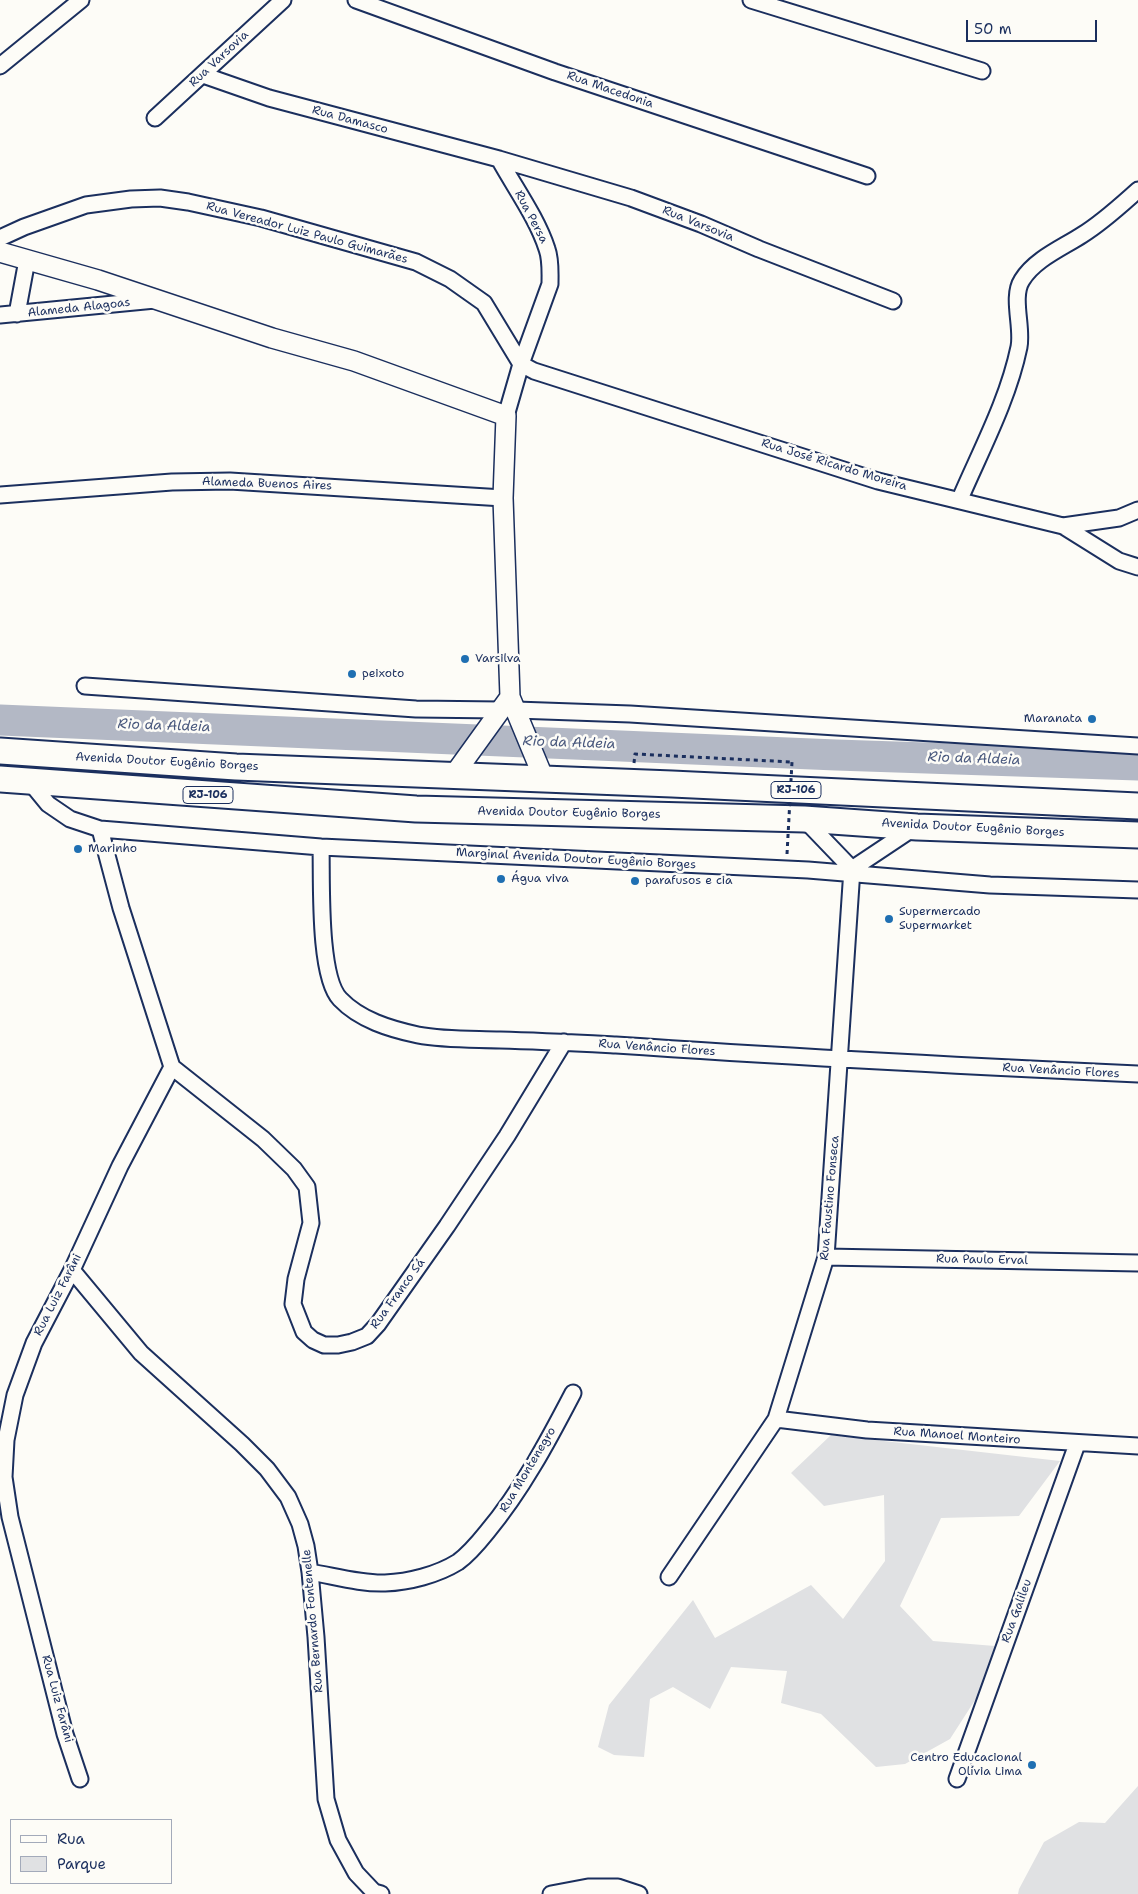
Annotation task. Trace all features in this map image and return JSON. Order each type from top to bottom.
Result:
[{"type":"highway","name":"Avenida Doutor Eugênio Borges","points":[[0,751],[236,767],[453,776],[540,770],[633,782],[1138,806]]},
{"type":"highway","name":"Avenida Doutor Eugênio Borges","points":[[0,779],[416,810],[804,819],[916,826],[1138,835]]},
{"type":"street","points":[[0,66],[82,0]]},
{"type":"street","name":"Rua Varsovia","points":[[155,118],[283,0]]},
{"type":"street","name":"Rua Macedonia","points":[[356,0],[546,69],[866,176]]},
{"type":"street","points":[[751,0],[767,2],[982,71]]},
{"type":"street","name":"Rua Damasco","points":[[203,75],[269,98],[499,159]]},
{"type":"street","name":"Rua Varsovia","points":[[499,159],[631,198],[892,301]]},
{"type":"street","name":"Rua Persa","points":[[499,159],[535,221],[547,250],[550,271],[550,284],[521,364]]},
{"type":"street","points":[[960,499],[998,412],[1019,346],[1018,294],[1021,282],[1034,266],[1114,213],[1138,190]]},
{"type":"street","name":"Rua Vereador Luiz Paulo Guimarães","points":[[0,238],[24,227],[86,205],[131,199],[160,198],[188,202],[261,218],[416,262],[450,279],[484,303],[521,364]]},
{"type":"street","points":[[0,252],[98,280],[272,338],[354,361],[506,416]]},
{"type":"street","points":[[17,314],[26,260]]},
{"type":"street","name":"Alameda Alagoas","points":[[0,315],[158,300]]},
{"type":"street","points":[[521,364],[506,416],[504,498],[507,712],[540,770]]},
{"type":"street","name":"Rua José Ricardo Moreira","points":[[521,364],[534,371],[878,481],[960,499],[1063,526]]},
{"type":"street","name":"Alameda Buenos Aires","points":[[0,495],[172,482],[230,480],[504,498]]},
{"type":"street","points":[[1063,526],[1119,518],[1138,510]]},
{"type":"street","points":[[1063,526],[1119,561],[1138,567]]},
{"type":"street","points":[[85,686],[416,709],[640,715],[1138,746]]},
{"type":"street","points":[[453,776],[469,754],[507,712]]},
{"type":"street","name":"Marginal Avenida Doutor Eugênio Borges","points":[[30,782],[48,804],[70,819],[100,829],[321,847],[778,868],[852,872],[990,885],[1138,890]]},
{"type":"street","points":[[804,819],[852,872],[916,826]]},
{"type":"street","points":[[100,829],[121,908],[172,1067]]},
{"type":"street","name":"Rua Venâncio Flores","points":[[321,847],[324,950],[330,979],[338,997],[356,1012],[384,1026],[419,1035],[459,1038],[564,1042],[840,1060],[1138,1074]]},
{"type":"street","name":"Rua Faustino Fonseca","points":[[669,1577],[776,1419],[826,1257],[852,872]]},
{"type":"street","name":"Rua Franco Sá","points":[[172,1067],[264,1139],[294,1169],[307,1187],[311,1223],[296,1279],[293,1304],[304,1332],[313,1340],[324,1345],[338,1345],[367,1336],[378,1324],[507,1136],[564,1042]]},
{"type":"street","name":"Rua Luiz Farâni","points":[[80,1779],[65,1734],[10,1518],[4,1477],[6,1440],[15,1394],[34,1343],[72,1270],[120,1166],[172,1067]]},
{"type":"street","name":"Rua Paulo Erval","points":[[826,1257],[1138,1263]]},
{"type":"street","name":"Rua Bernardo Fontenelle","points":[[72,1270],[141,1353],[242,1444],[267,1469],[288,1497],[300,1524],[310,1572],[326,1799],[338,1840],[356,1873],[374,1892],[381,1894]]},
{"type":"street","name":"Rua Montenegro","points":[[310,1572],[384,1583],[405,1581],[436,1573],[458,1561],[480,1541],[506,1509],[554,1430],[573,1393]]},
{"type":"street","name":"Rua Manoel Monteiro","points":[[776,1419],[867,1430],[1077,1444],[1138,1446]]},
{"type":"street","name":"Rua Galileu","points":[[957,1778],[1077,1444]]},
{"type":"street","points":[[551,1894],[588,1887],[618,1887],[639,1894]]},
{"type":"path","points":[[633,782],[635,754],[792,762],[787,854],[778,854]]},
{"type":"green space","points":[[831,1435],[1060,1461],[1019,1516],[941,1518],[900,1606],[933,1641],[995,1646],[977,1697],[950,1739],[905,1764],[876,1767],[821,1714],[781,1703],[787,1671],[731,1667],[710,1709],[673,1687],[650,1699],[644,1757],[614,1755],[598,1747],[609,1705],[693,1600],[715,1638],[811,1585],[843,1619],[885,1561],[884,1495],[824,1506],[791,1473]]},
{"type":"green space","points":[[1138,1786],[1138,1894],[1018,1894],[1044,1842],[1079,1822],[1105,1823]]},
{"type":"waterway","name":"Rio da Aldeia","points":[[0,720],[836,755],[1138,765]]},
{"type":"place","name":"Varsilva","points":[[465,659]]},
{"type":"place","name":"peixoto","points":[[352,674]]},
{"type":"place","name":"Maranata","points":[[1092,719]]},
{"type":"place","name":"Marinho","points":[[78,849]]},
{"type":"place","name":"Água viva","points":[[501,879]]},
{"type":"place","name":"parafusos e cia","points":[[635,881]]},
{"type":"place","name":"Supermercado Supermarket","points":[[889,919]]},
{"type":"place","name":"Centro Educacional Olívia Lima","points":[[1032,1765]]}]
